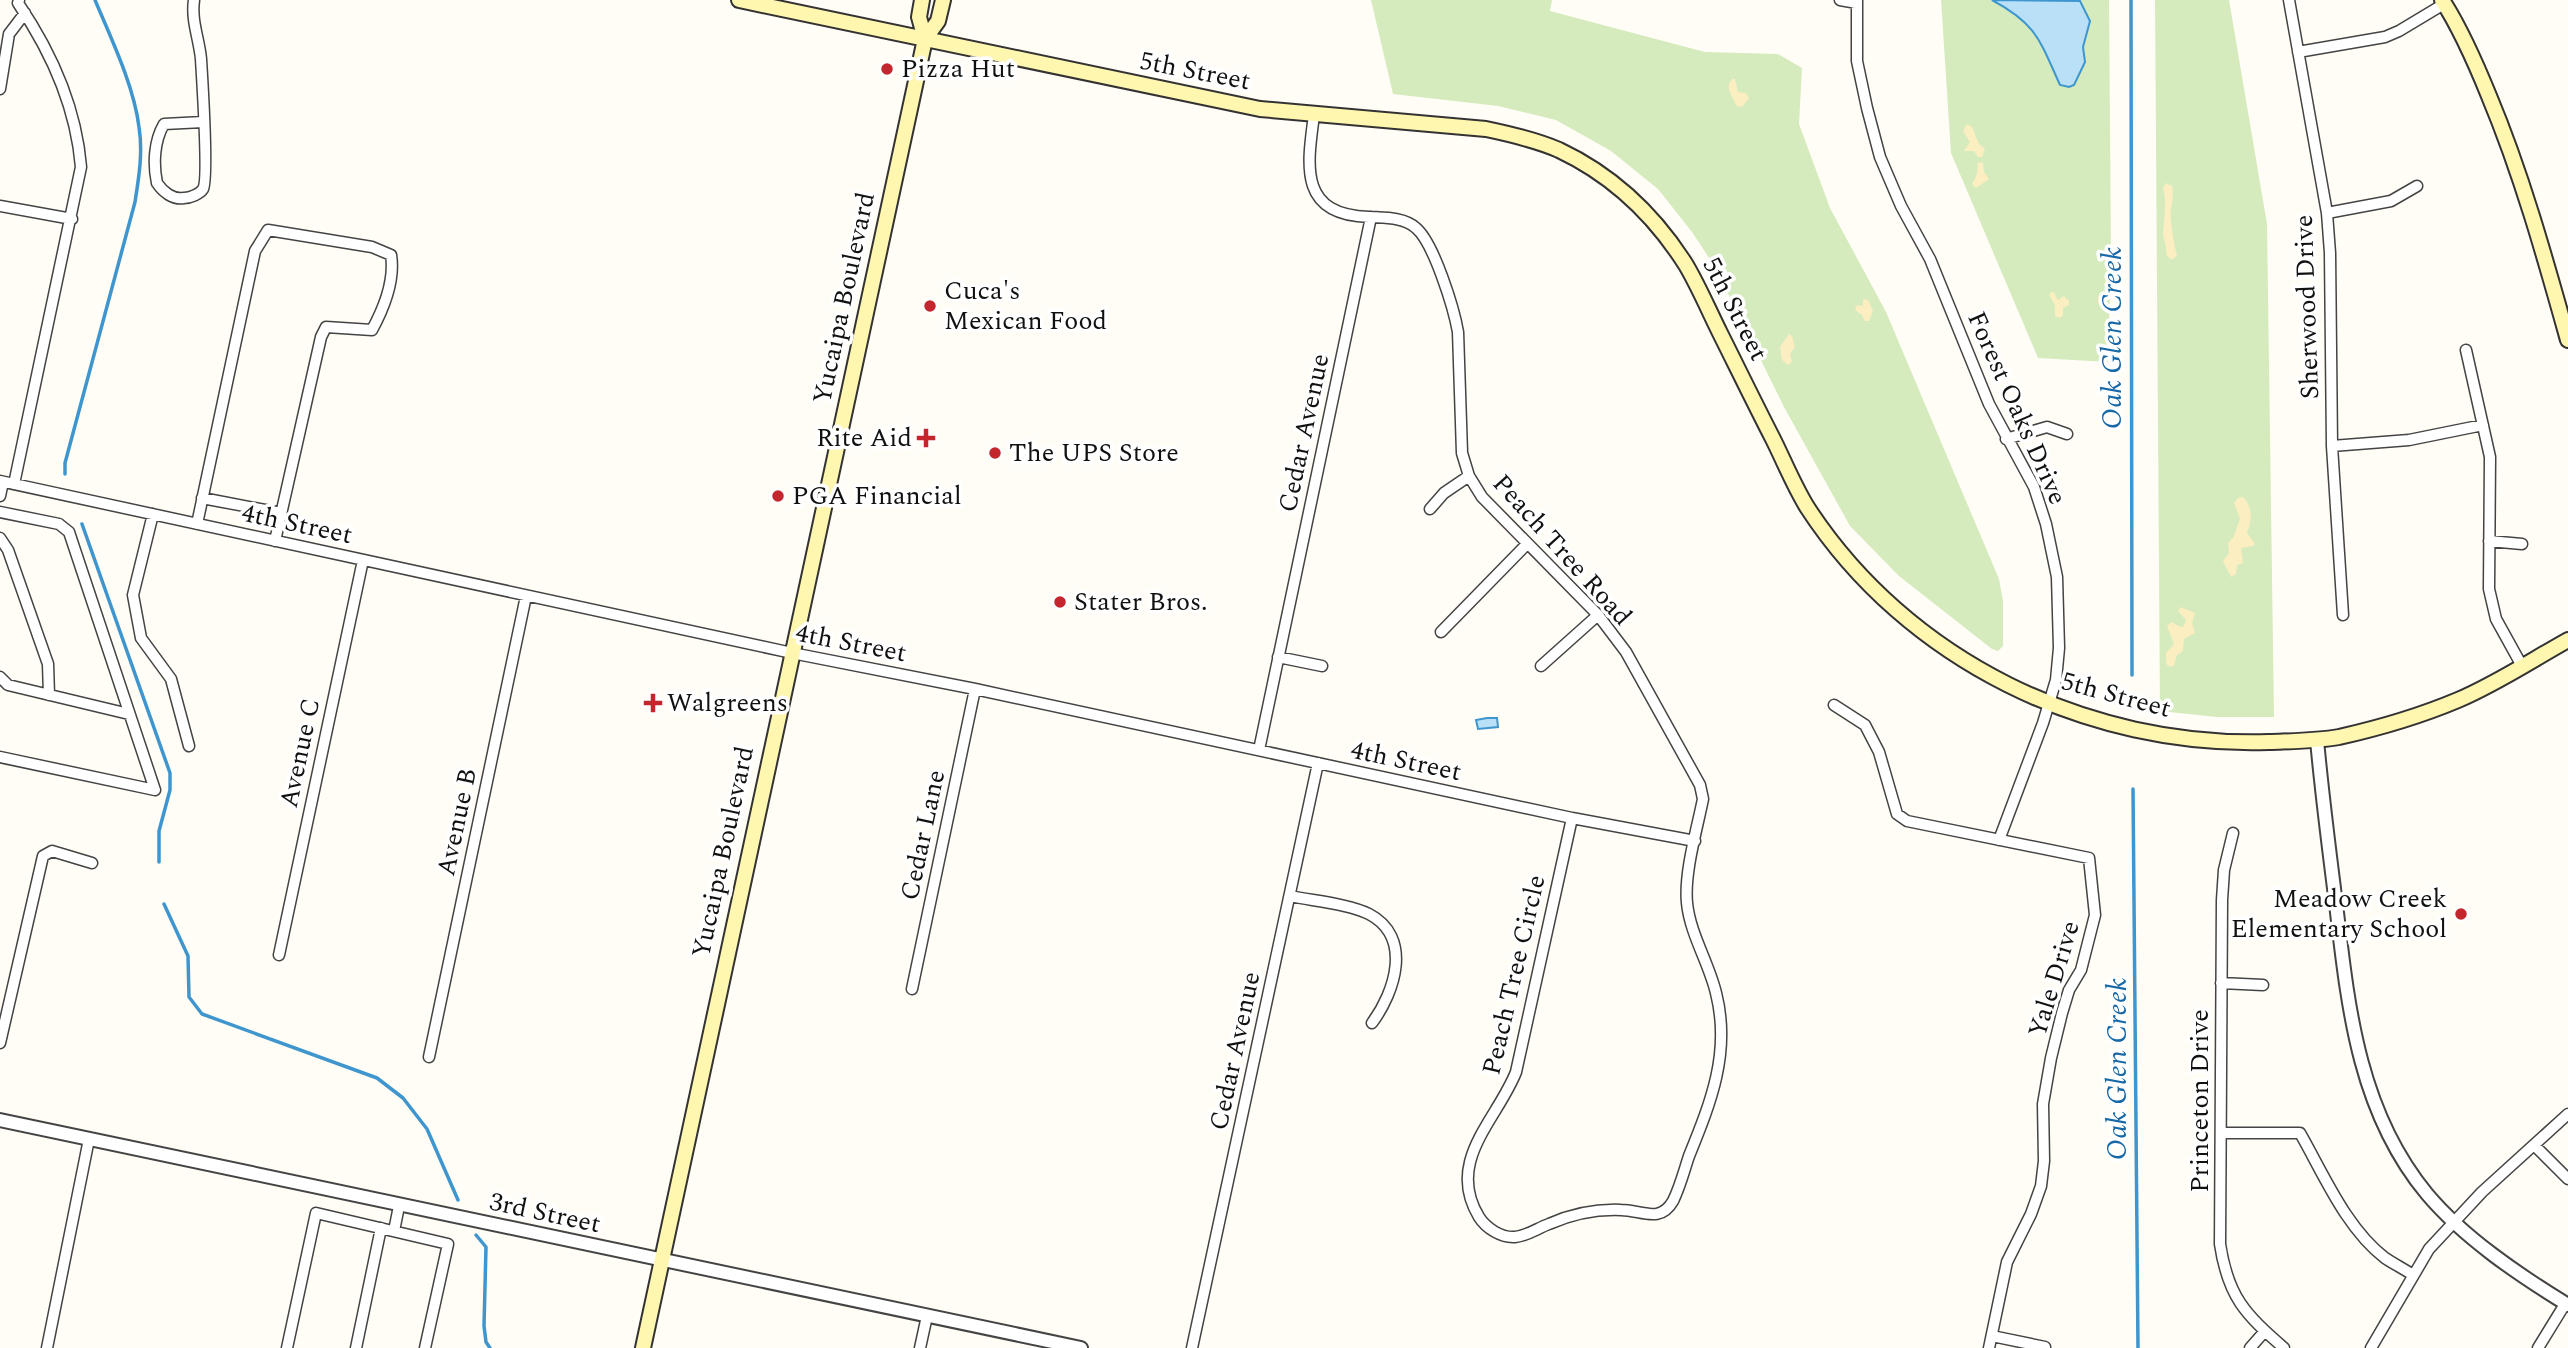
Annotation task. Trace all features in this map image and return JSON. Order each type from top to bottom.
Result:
[{"type":"main road","name":"5th Street","points":[[741,0],[1260,109],[1446,124],[1515,135],[1557,150],[1612,182],[1659,227],[1686,267],[1807,506],[1883,600],[1921,631],[1965,661],[2004,683],[2082,717],[2189,739],[2246,743],[2317,740],[2411,717],[2461,699],[2568,640]]},
{"type":"main road","name":"Yucaipa Boulevard","points":[[922,0],[919,18],[925,39]]},
{"type":"main road","name":"Yucaipa Boulevard","points":[[643,1348],[925,39],[938,21],[943,0]]},
{"type":"main road","points":[[2443,2],[2478,68],[2507,140],[2539,237],[2568,340]]},
{"type":"street","points":[[0,496],[6,483],[72,219],[81,167],[79,137],[68,98],[41,37],[19,0]]},
{"type":"street","points":[[194,0],[192,20],[201,60],[203,122],[205,186],[183,199],[173,196],[157,183],[155,163],[159,134],[164,124],[203,122]]},
{"type":"street","points":[[1840,0],[1857,1]]},
{"type":"street","name":"Sherwood Drive","points":[[2289,0],[2327,213],[2330,253],[2332,446],[2343,615]]},
{"type":"street","name":"Forest Oaks Drive","points":[[1857,1],[1857,61],[1881,157],[1901,206],[1930,258],[1989,404],[2034,487],[2046,524],[2057,577],[2058,663],[2049,704],[1999,840]]},
{"type":"street","points":[[2298,52],[2385,37],[2443,2]]},
{"type":"street","points":[[0,89],[9,34],[25,13]]},
{"type":"street","name":"Peach Tree Road","points":[[1314,115],[1308,161],[1309,176],[1320,198],[1334,210],[1358,217],[1394,219],[1415,226],[1429,244],[1457,325],[1462,453],[1469,476],[1482,497],[1598,615],[1626,652],[1700,785],[1703,799],[1695,841]]},
{"type":"street","points":[[2327,213],[2391,201],[2417,186]]},
{"type":"street","points":[[0,206],[72,219]]},
{"type":"street","name":"Cedar Avenue","points":[[1259,750],[1371,217]]},
{"type":"street","points":[[197,524],[255,251],[260,242],[268,230],[372,247],[391,255],[393,267],[382,311],[372,330],[326,327],[312,370],[275,541]]},
{"type":"street","points":[[2466,350],[2490,457],[2488,589],[2496,620],[2522,666]]},
{"type":"street","points":[[2332,446],[2409,440],[2483,425]]},
{"type":"street","points":[[2007,439],[2047,427],[2067,434]]},
{"type":"street","name":"Peach Tree Road","points":[[1430,509],[1444,493],[1469,476]]},
{"type":"street","name":"4th Street","points":[[6,483],[792,653],[975,689],[1572,818],[1695,841]]},
{"type":"street","points":[[202,498],[281,513]]},
{"type":"street","points":[[0,512],[59,524],[69,532],[155,790],[0,757]]},
{"type":"street","points":[[153,514],[136,581],[134,603],[141,638],[171,679],[189,746]]},
{"type":"street","points":[[0,538],[8,550],[48,664],[49,695]]},
{"type":"street","points":[[2489,541],[2522,544]]},
{"type":"street","points":[[1441,632],[1527,544]]},
{"type":"street","name":"Avenue C","points":[[279,955],[363,560]]},
{"type":"street","name":"Avenue B","points":[[429,1057],[526,596]]},
{"type":"street","points":[[1541,666],[1598,615]]},
{"type":"street","points":[[1278,657],[1322,666]]},
{"type":"street","points":[[0,677],[8,685],[130,714]]},
{"type":"street","name":"Cedar Lane","points":[[912,989],[975,689]]},
{"type":"street","name":"Yale Drive","points":[[1834,705],[1865,725],[1879,752],[1897,814],[1907,821],[2089,858],[2095,915],[2081,970],[2062,1013],[2051,1058],[2043,1104],[2044,1161],[2041,1186],[2031,1214],[2007,1262],[1989,1348]]},
{"type":"street","points":[[2317,740],[2350,1012],[2376,1111],[2403,1160],[2426,1193],[2454,1222],[2525,1279],[2567,1304],[2538,1348]]},
{"type":"street","name":"Cedar Avenue","points":[[1192,1348],[1318,763]]},
{"type":"street","name":"Peach Tree Circle","points":[[1572,818],[1516,1072],[1509,1090],[1482,1130],[1469,1161],[1469,1189],[1480,1218],[1503,1236],[1515,1237],[1592,1211],[1625,1210],[1661,1214],[1672,1202],[1713,1097],[1722,1055],[1720,1008],[1687,904],[1686,883],[1695,841]]},
{"type":"street","name":"Princeton Drive","points":[[2233,833],[2224,870],[2220,1244],[2224,1272],[2237,1299],[2255,1322],[2284,1348]]},
{"type":"street","points":[[0,1043],[43,856],[52,851],[92,863]]},
{"type":"street","points":[[1290,896],[1367,913],[1385,926],[1395,953],[1393,981],[1385,1005],[1372,1023]]},
{"type":"street","points":[[2221,983],[2263,985]]},
{"type":"street","points":[[2371,1348],[2428,1250],[2482,1192],[2568,1114]]},
{"type":"street","name":"3rd Street","points":[[0,1120],[1081,1348]]},
{"type":"street","points":[[2221,1133],[2300,1133],[2346,1213],[2366,1239],[2385,1258],[2413,1275]]},
{"type":"street","points":[[47,1348],[89,1139]]},
{"type":"street","points":[[2534,1145],[2568,1180]]},
{"type":"street","points":[[394,1231],[399,1206]]},
{"type":"street","points":[[287,1348],[316,1213],[448,1244],[425,1348]]},
{"type":"street","points":[[356,1348],[381,1228]]},
{"type":"street","points":[[920,1348],[927,1316]]},
{"type":"street","points":[[2250,1348],[2265,1331]]},
{"type":"street","points":[[1992,1336],[2045,1347]]},
{"type":"green space","points":[[1371,0],[1552,0],[1550,11],[1705,52],[1778,54],[1802,68],[1799,124],[1830,208],[1886,312],[1999,579],[2003,601],[2003,646],[1998,651],[1899,576],[1850,526],[1784,407],[1715,267],[1658,189],[1611,151],[1556,120],[1498,106],[1393,94]]},
{"type":"green space","points":[[1941,0],[2109,0],[2111,260],[2108,362],[2038,358],[1951,153]]},
{"type":"green space","points":[[2155,0],[2229,0],[2267,224],[2274,717],[2217,717],[2160,711]]},
{"type":"sand","points":[[1732,79],[1735,79],[1738,92],[1746,93],[1749,98],[1742,107],[1736,106],[1730,92]]},
{"type":"sand","points":[[1967,124],[1972,127],[1979,144],[1985,149],[1982,157],[1978,157],[1974,151],[1964,151],[1970,142],[1963,131]]},
{"type":"sand","points":[[1978,162],[1983,163],[1984,172],[1989,179],[1976,188],[1972,184],[1977,174]]},
{"type":"sand","points":[[2166,183],[2172,186],[2173,190],[2171,217],[2177,256],[2171,260],[2166,254],[2163,233],[2163,188]]},
{"type":"sand","points":[[2053,291],[2058,300],[2064,296],[2069,301],[2060,318],[2055,316],[2055,306],[2049,294]]},
{"type":"sand","points":[[1863,299],[1868,300],[1873,311],[1869,321],[1865,321],[1855,310],[1857,305],[1863,306]]},
{"type":"sand","points":[[1789,334],[1795,347],[1790,354],[1792,362],[1788,365],[1782,360],[1780,347]]},
{"type":"sand","points":[[2243,497],[2251,514],[2247,533],[2255,544],[2241,548],[2243,563],[2237,565],[2236,574],[2231,577],[2223,561],[2229,553],[2228,543],[2233,538],[2240,519],[2234,503]]},
{"type":"sand","points":[[2181,607],[2195,613],[2192,623],[2195,633],[2184,639],[2183,651],[2177,655],[2174,666],[2170,667],[2166,664],[2166,653],[2174,644],[2167,626],[2171,622],[2184,626],[2186,620],[2178,611]]},
{"type":"water","points":[[1992,0],[2080,1],[2090,21],[2083,47],[2085,62],[2074,85],[2060,85],[2042,45],[2028,26]]},
{"type":"water","points":[[1497,718],[1498,727],[1478,729],[1476,720]]},
{"type":"waterway","points":[[65,474],[65,463],[135,202],[140,164],[140,136],[132,95],[95,0]]},
{"type":"waterway","name":"Oak Glen Creek","points":[[2131,0],[2132,675]]},
{"type":"waterway","points":[[82,524],[170,773],[170,790],[159,831],[159,862]]},
{"type":"waterway","name":"Oak Glen Creek","points":[[2133,789],[2138,1348]]},
{"type":"waterway","points":[[164,904],[188,956],[189,997],[202,1014],[377,1078],[403,1098],[427,1129],[458,1200]]},
{"type":"waterway","points":[[476,1235],[486,1247],[484,1326],[486,1342],[490,1348]]},
{"type":"place","name":"Pizza Hut","points":[[887,69]]},
{"type":"place","name":"Cuca's Mexican Food","points":[[930,306]]},
{"type":"place","name":"Rite Aid","points":[[926,438]]},
{"type":"place","name":"The UPS Store","points":[[995,453]]},
{"type":"place","name":"PGA Financial","points":[[778,496]]},
{"type":"place","name":"Stater Bros.","points":[[1060,602]]},
{"type":"place","name":"Walgreens","points":[[653,703]]},
{"type":"place","name":"Meadow Creek Elementary School","points":[[2461,914]]}]
